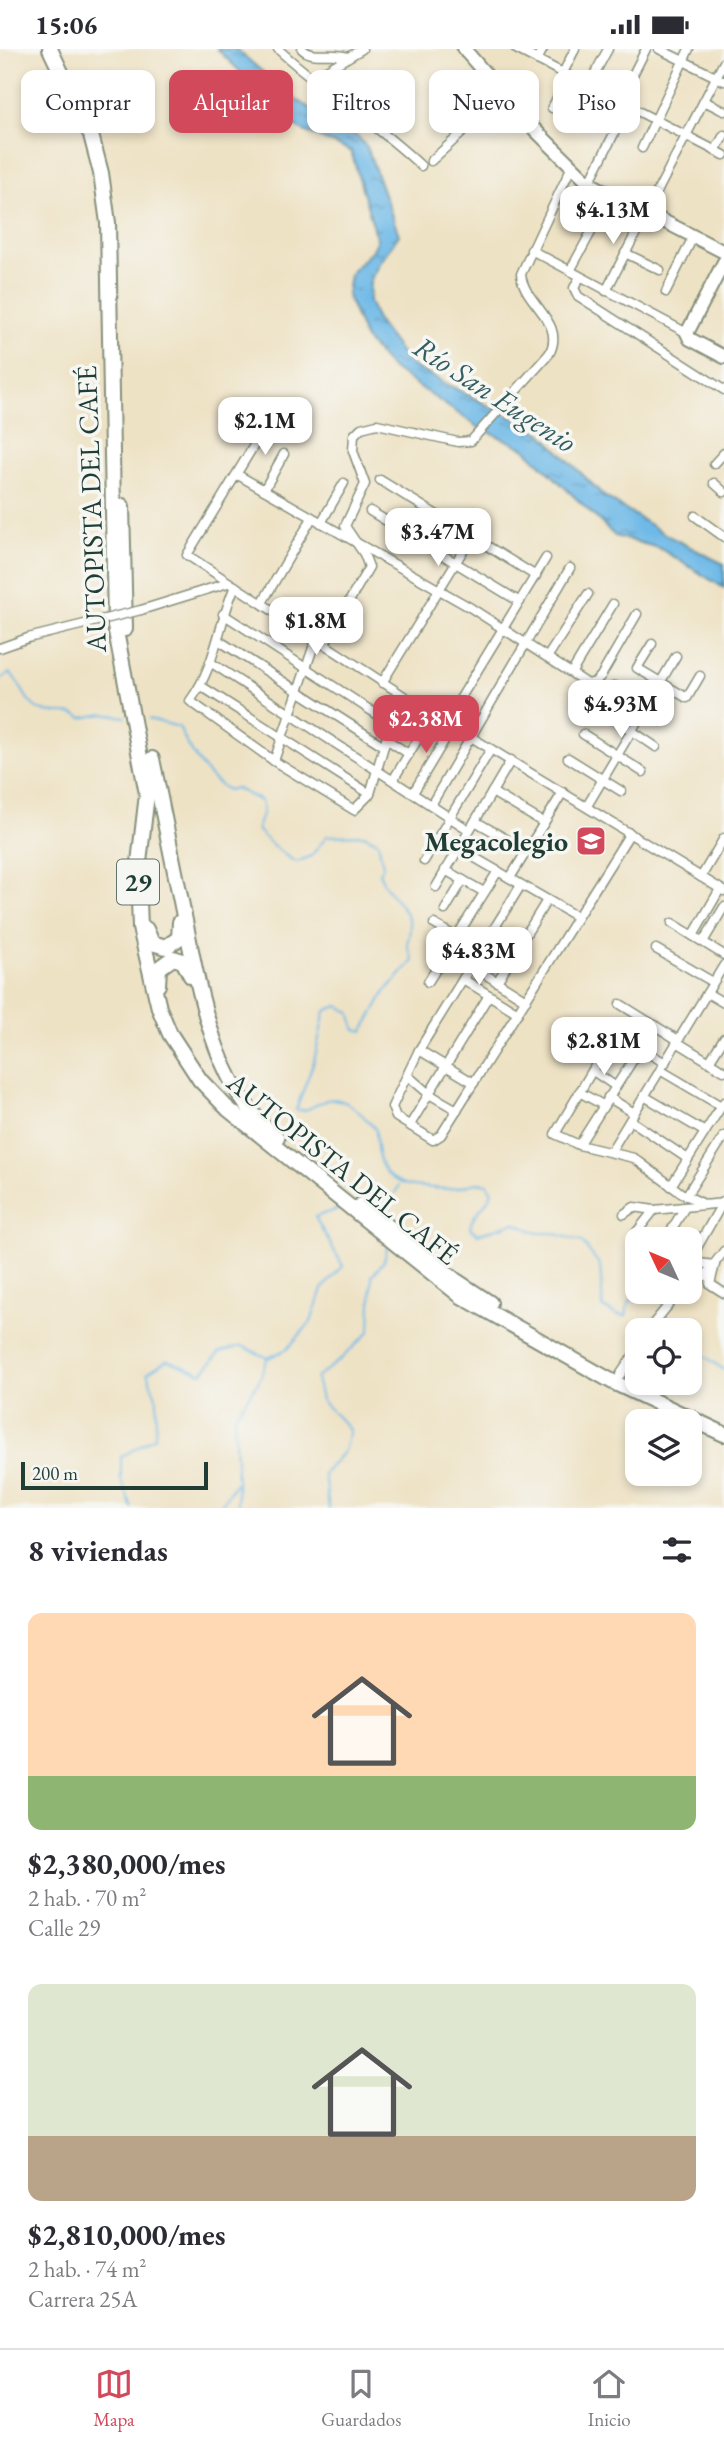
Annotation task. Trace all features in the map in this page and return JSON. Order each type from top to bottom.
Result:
[{"type":"highway","name":"AUTOPISTA DEL CAFÉ","points":[[50,49],[90,135],[105,198],[110,267],[115,626],[145,769],[147,793],[137,904],[146,960],[170,1034],[208,1090],[238,1119],[461,1296],[613,1382],[724,1434]]},
{"type":"highway","name":"AUTOPISTA DEL CAFÉ","points":[[59,49],[91,116],[109,174],[117,253],[125,624],[203,1002],[229,1075],[244,1104],[269,1132],[455,1280],[498,1309],[620,1375],[724,1425]]},
{"type":"highway","points":[[144,826],[145,922],[149,939],[160,947],[176,942],[181,932],[168,865],[165,828]]},
{"type":"highway","points":[[208,1090],[197,1076],[168,1016],[157,978],[159,968],[167,960],[178,958],[188,966],[200,1009],[229,1075]]},
{"type":"main road","points":[[464,49],[482,70]]},
{"type":"main road","points":[[538,133],[571,168],[610,197],[724,252]]},
{"type":"main road","points":[[724,262],[687,334],[724,357]]},
{"type":"street","points":[[278,49],[307,73]]},
{"type":"street","points":[[302,49],[314,56],[333,50],[348,57]]},
{"type":"street","points":[[326,70],[362,49]]},
{"type":"street","points":[[516,49],[557,70]]},
{"type":"street","points":[[537,60],[543,49]]},
{"type":"street","points":[[567,70],[575,49]]},
{"type":"street","points":[[597,70],[608,49]]},
{"type":"street","points":[[638,70],[646,49]]},
{"type":"street","points":[[659,49],[720,79]]},
{"type":"street","points":[[642,148],[690,49]]},
{"type":"street","points":[[606,291],[704,101],[720,79],[724,62]]},
{"type":"street","points":[[704,101],[724,111]]},
{"type":"street","points":[[640,113],[720,153],[724,135]]},
{"type":"street","points":[[384,133],[421,166]]},
{"type":"street","points":[[431,161],[462,133]]},
{"type":"street","points":[[589,183],[611,133]]},
{"type":"street","points":[[324,645],[368,574],[368,561],[345,526],[365,484],[351,443],[361,428],[377,424],[464,442],[481,432],[548,354],[553,343],[551,326],[523,283],[521,274],[571,168]]},
{"type":"street","points":[[569,271],[610,197]]},
{"type":"street","points":[[666,292],[693,237]]},
{"type":"street","points":[[531,250],[687,334]]},
{"type":"street","points":[[625,253],[660,270]]},
{"type":"street","points":[[580,277],[574,288],[578,296],[724,390]]},
{"type":"street","points":[[267,424],[187,555],[382,683],[722,890],[693,936]]},
{"type":"street","points":[[264,490],[284,454]]},
{"type":"street","points":[[238,475],[504,628],[588,684],[595,682],[637,614]]},
{"type":"street","points":[[380,480],[536,576]]},
{"type":"street","points":[[321,523],[344,483]]},
{"type":"street","points":[[714,483],[724,492]]},
{"type":"street","points":[[370,511],[520,602]]},
{"type":"street","points":[[695,516],[724,537]]},
{"type":"street","points":[[262,603],[312,518]]},
{"type":"street","points":[[382,683],[472,536]]},
{"type":"street","points":[[413,793],[449,724],[546,558]]},
{"type":"street","points":[[431,805],[570,568]]},
{"type":"street","points":[[0,648],[41,634],[141,610],[231,584]]},
{"type":"street","points":[[231,584],[212,664],[190,701],[274,761],[354,810],[370,794],[385,743],[407,698]]},
{"type":"street","points":[[548,656],[588,594]]},
{"type":"street","points":[[572,672],[613,604]]},
{"type":"street","points":[[223,614],[393,725]]},
{"type":"street","points":[[274,761],[316,639]]},
{"type":"street","points":[[218,640],[385,743],[409,754]]},
{"type":"street","points":[[652,644],[637,668],[687,698],[700,676]]},
{"type":"street","points":[[587,806],[676,656]]},
{"type":"street","points":[[212,664],[292,712],[469,829]]},
{"type":"street","points":[[201,686],[370,794]]},
{"type":"street","points":[[615,686],[663,715]]},
{"type":"street","points":[[601,710],[656,747]]},
{"type":"street","points":[[393,780],[433,714]]},
{"type":"street","points":[[583,734],[643,772]]},
{"type":"street","points":[[424,861],[491,749]]},
{"type":"street","points":[[568,758],[621,791]]},
{"type":"street","points":[[436,887],[511,760]]},
{"type":"street","points":[[492,792],[544,823]]},
{"type":"street","points":[[510,878],[563,792]]},
{"type":"street","points":[[475,821],[527,851]]},
{"type":"street","points":[[521,885],[419,1050],[392,1113],[437,1140],[630,832]]},
{"type":"street","points":[[701,877],[721,848],[724,838]]},
{"type":"street","points":[[458,848],[577,917]]},
{"type":"street","points":[[445,870],[484,892]]},
{"type":"street","points":[[428,982],[498,871]]},
{"type":"street","points":[[445,910],[463,880]]},
{"type":"street","points":[[498,982],[547,900]]},
{"type":"street","points":[[703,942],[724,907]]},
{"type":"street","points":[[672,923],[724,955]]},
{"type":"street","points":[[434,924],[456,937]]},
{"type":"street","points":[[656,949],[713,982]]},
{"type":"street","points":[[447,950],[526,1000]]},
{"type":"street","points":[[611,1151],[723,969]]},
{"type":"street","points":[[463,979],[518,1013]]},
{"type":"street","points":[[707,993],[724,1003]]},
{"type":"street","points":[[410,1125],[489,995]]},
{"type":"street","points":[[620,1004],[724,1071]]},
{"type":"street","points":[[579,1145],[615,1086],[619,1086],[655,1025]]},
{"type":"street","points":[[606,1027],[641,1048],[662,1067],[723,1104],[671,1186]]},
{"type":"street","points":[[615,1032],[555,1134],[579,1145],[611,1151],[643,1162],[671,1186],[704,1204]]},
{"type":"street","points":[[709,1062],[724,1038]]},
{"type":"street","points":[[419,1050],[474,1083]]},
{"type":"street","points":[[593,1071],[615,1086]]},
{"type":"street","points":[[407,1075],[429,1094],[457,1110]]},
{"type":"street","points":[[579,1092],[605,1101],[632,1117],[688,1159]]},
{"type":"street","points":[[644,1096],[705,1132]]},
{"type":"street","points":[[686,1196],[723,1140]]},
{"type":"street","points":[[624,1214],[634,1207],[654,1210],[723,1203]]},
{"type":"street","points":[[702,1240],[723,1203]]},
{"type":"street","points":[[673,1227],[685,1206]]},
{"type":"street","points":[[641,1227],[654,1210]]},
{"type":"street","points":[[702,1260],[721,1259]]},
{"type":"street","points":[[702,1278],[721,1259]]},
{"type":"street","points":[[721,1259],[710,1284],[724,1293]]},
{"type":"street","points":[[658,1318],[670,1304]]},
{"type":"street","points":[[620,1375],[625,1368]]},
{"type":"water","name":"Río San Eugenio","points":[[217,49],[236,49],[260,70],[239,70]]},
{"type":"water","name":"Río San Eugenio","points":[[293,98],[307,106],[307,132],[293,123]]},
{"type":"water","name":"Río San Eugenio","points":[[308,133],[351,133],[367,147],[399,235],[370,281],[369,301],[377,321],[410,365],[541,433],[604,496],[668,536],[724,564],[724,588],[659,548],[615,536],[524,448],[478,427],[390,367],[365,339],[347,295],[350,274],[374,248],[377,239],[351,151]]},
{"type":"waterway","points":[[0,679],[10,673],[28,700],[43,711],[73,714],[82,718],[104,714],[125,717]]},
{"type":"waterway","points":[[149,719],[179,727],[205,771],[220,785],[228,790],[235,788],[261,801],[263,811],[257,829],[293,860],[297,862],[311,856],[327,836],[364,835],[378,842],[383,866],[379,872],[388,890],[406,913],[410,932],[407,944],[413,961],[385,992],[363,1031],[355,1029],[350,1012],[338,1006],[325,1011],[314,1061],[296,1110],[305,1110],[334,1099],[354,1108],[376,1130],[381,1164],[392,1178],[400,1182],[444,1189],[476,1183],[487,1184],[492,1192],[471,1222],[470,1228],[478,1234],[514,1223],[538,1233],[552,1233],[581,1241],[600,1265],[603,1308],[626,1316],[628,1304]]},
{"type":"waterway","points":[[393,1222],[388,1205],[399,1186]]},
{"type":"waterway","points":[[364,1201],[376,1196],[388,1205]]},
{"type":"waterway","points":[[132,1508],[121,1479],[121,1457],[155,1437],[157,1400],[147,1373],[167,1360],[202,1373],[220,1352],[242,1346],[268,1358],[287,1349],[311,1322],[322,1289],[343,1266],[315,1217],[342,1208]]},
{"type":"waterway","points":[[329,1508],[324,1474],[344,1451],[350,1430],[321,1400],[316,1378],[370,1331],[372,1276],[384,1261],[388,1244]]},
{"type":"waterway","points":[[702,1354],[724,1370]]},
{"type":"waterway","points":[[219,1508],[237,1481],[234,1417],[259,1381],[267,1359]]},
{"type":"waterway","points":[[237,1481],[238,1508]]},
{"type":"place","name":"Megacolegio","points":[[591,841]]}]
